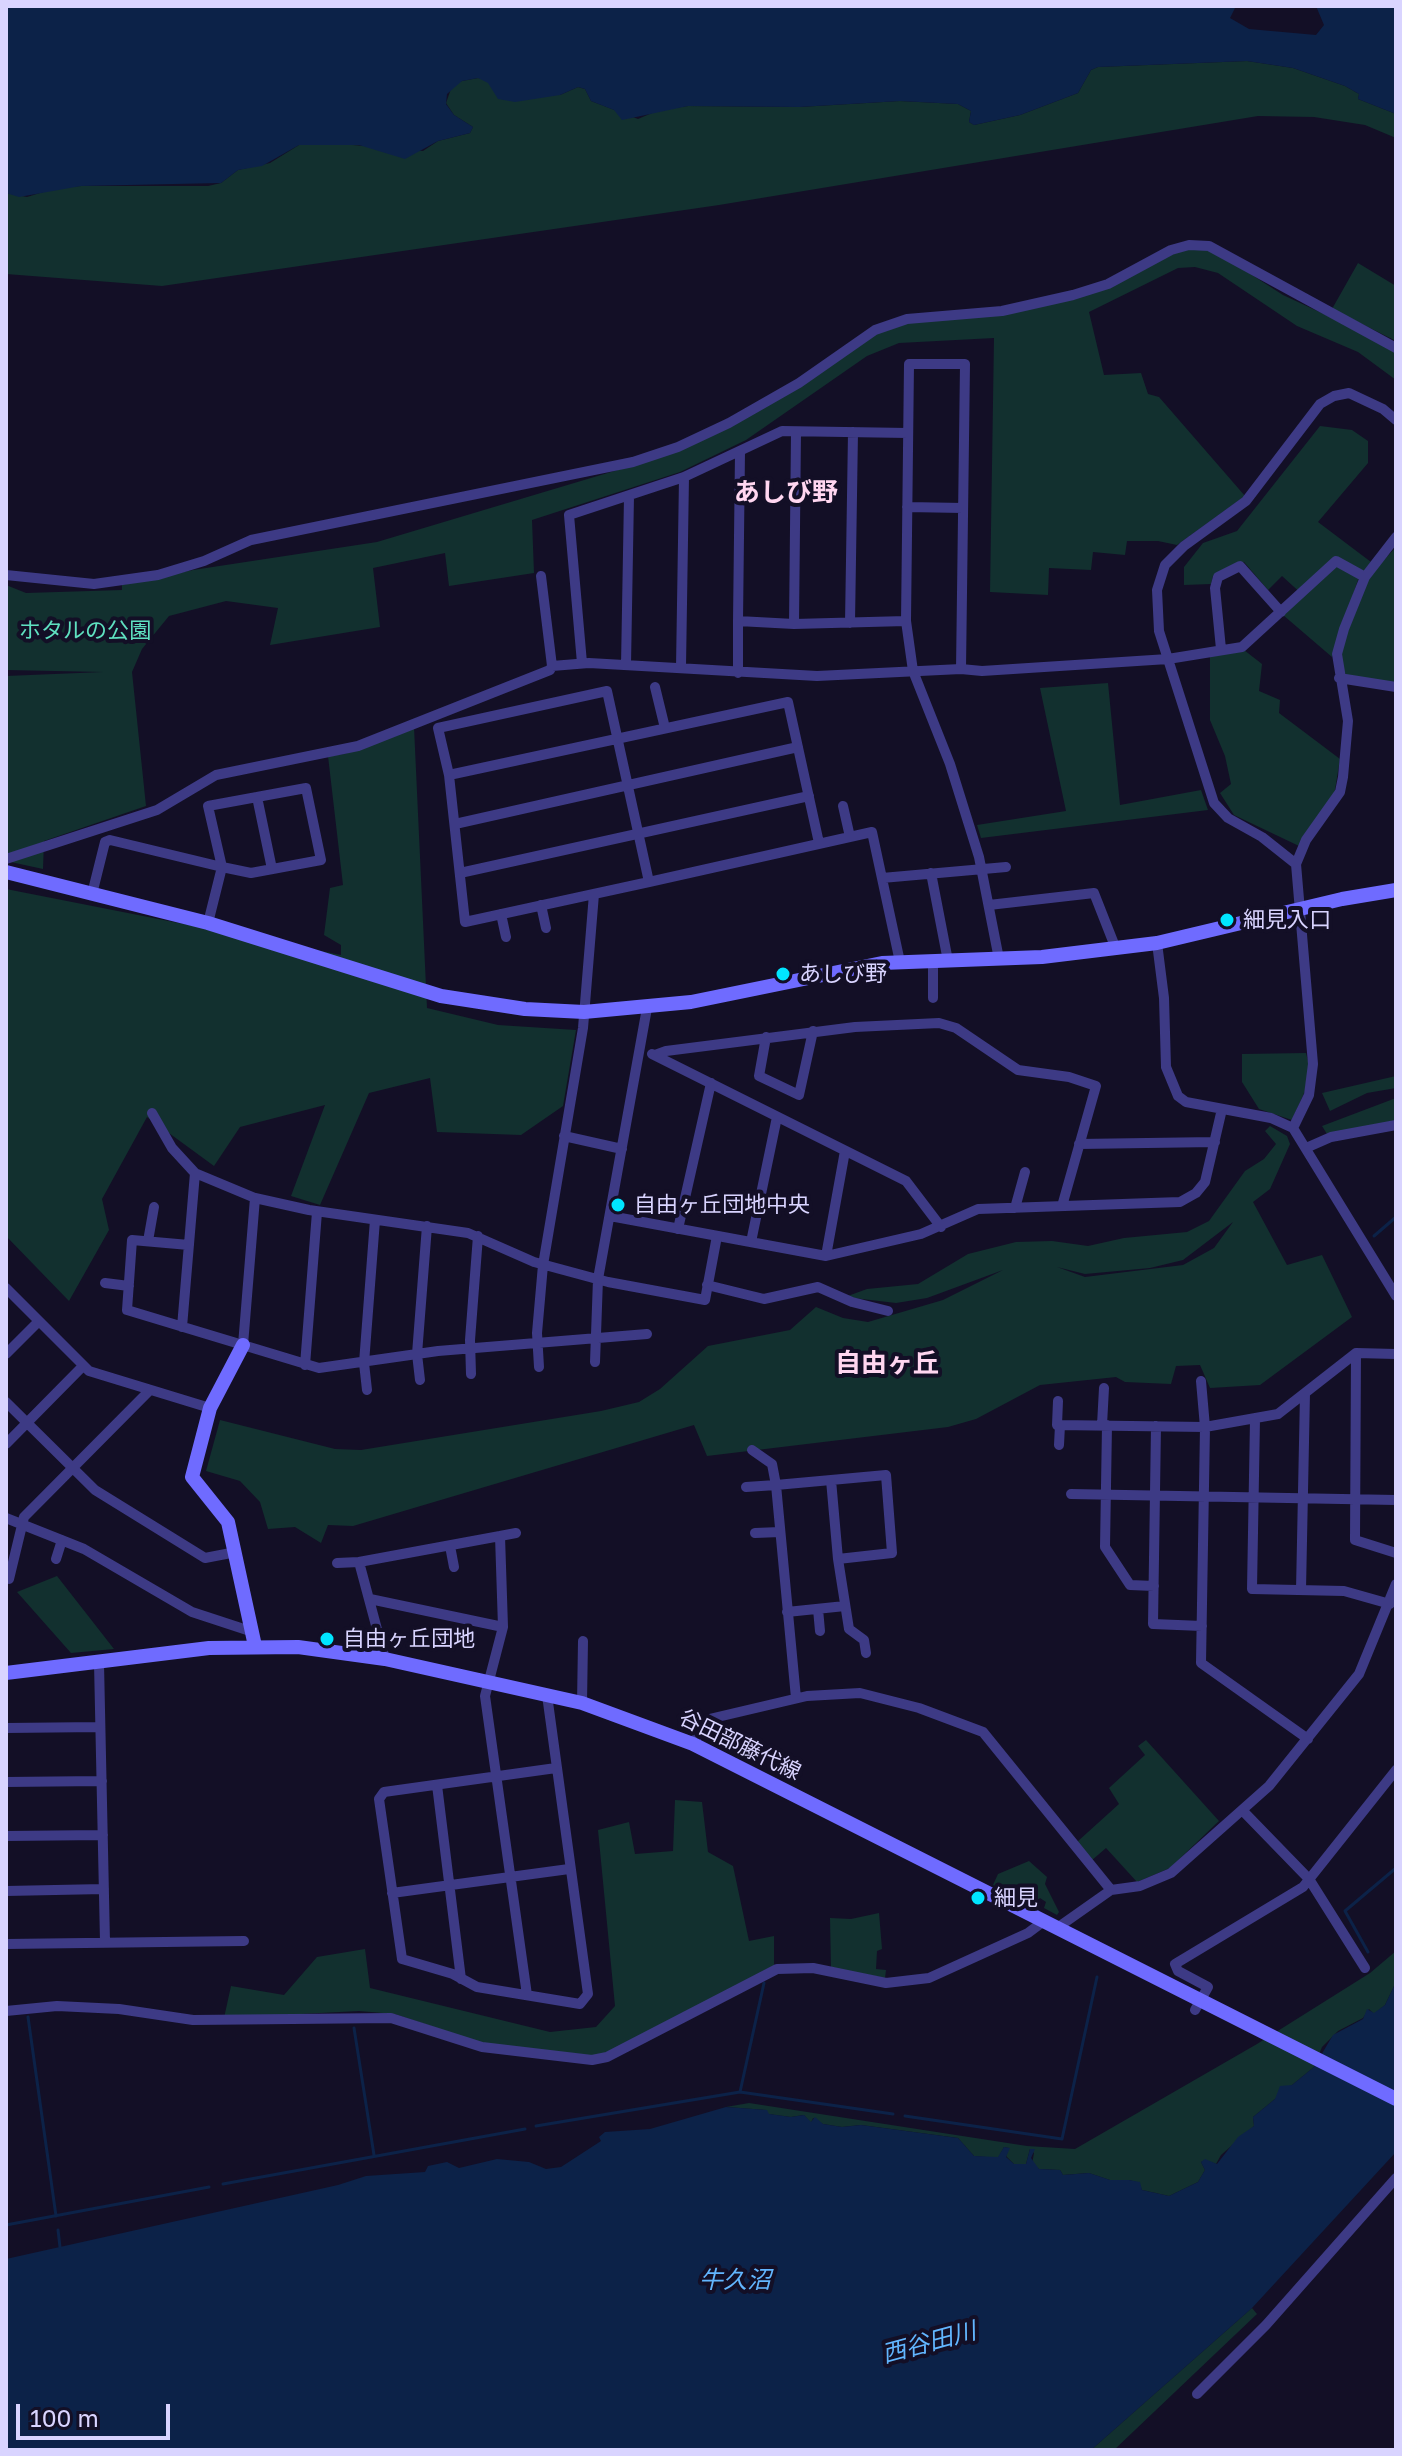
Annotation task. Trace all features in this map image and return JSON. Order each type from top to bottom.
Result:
[{"type":"street","points":[[6,575],[94,584],[145,577],[194,565],[251,540],[518,482],[633,462],[704,436],[799,383],[852,343],[891,324],[907,319],[1002,311],[1073,295],[1108,284],[1171,250],[1189,245],[1209,246],[1396,348]]},
{"type":"street","points":[[961,669],[965,364],[909,364],[906,621],[913,671],[950,764],[981,867],[999,959]]},
{"type":"street","points":[[1296,864],[1217,809],[1159,631],[1157,590],[1165,565],[1175,554],[1246,501],[1320,404],[1334,396],[1349,393],[1396,420]]},
{"type":"street","points":[[582,663],[569,515],[684,477],[782,431],[908,433]]},
{"type":"street","points":[[794,624],[796,432]]},
{"type":"street","points":[[850,623],[853,432]]},
{"type":"street","points":[[738,673],[740,452]]},
{"type":"street","points":[[681,667],[684,477]]},
{"type":"street","points":[[626,665],[629,496]]},
{"type":"street","points":[[907,507],[963,508]]},
{"type":"street","points":[[1293,1128],[1309,1095],[1313,1064],[1297,910],[1296,864],[1306,840],[1340,792],[1343,777],[1348,721],[1337,654],[1365,577],[1396,537]]},
{"type":"street","points":[[552,666],[582,663],[681,667],[803,677],[961,669],[982,671],[1168,659],[1242,647],[1336,561],[1365,577]]},
{"type":"street","points":[[1221,649],[1215,588],[1218,577],[1240,566],[1281,612]]},
{"type":"street","points":[[6,859],[157,810],[216,775],[358,746],[550,670],[541,576]]},
{"type":"street","points":[[738,621],[794,624],[906,621]]},
{"type":"street","points":[[1339,678],[1396,687]]},
{"type":"street","points":[[655,687],[665,728]]},
{"type":"street","points":[[649,882],[607,691],[438,728],[449,775],[465,922],[649,882],[819,843],[872,832],[900,962]]},
{"type":"street","points":[[449,775],[788,702],[819,843]]},
{"type":"street","points":[[455,824],[798,747]]},
{"type":"street","points":[[92,894],[105,842],[110,840],[222,867],[251,873],[321,860],[306,788],[208,806],[222,867],[208,923]]},
{"type":"street","points":[[460,873],[809,796]]},
{"type":"street","points":[[257,797],[272,869]]},
{"type":"street","points":[[843,806],[850,837]]},
{"type":"street","points":[[882,878],[1006,867]]},
{"type":"street","points":[[6,872],[208,923],[441,996],[499,1006],[584,1012],[647,1008],[824,973],[900,962],[999,959],[1157,943],[1396,890]]},
{"type":"street","points":[[931,873],[941,961],[933,998]]},
{"type":"street","points":[[989,905],[1094,893],[1116,949]]},
{"type":"street","points":[[539,1367],[537,1343],[543,1265],[584,1012],[594,894]]},
{"type":"street","points":[[541,905],[546,928]]},
{"type":"street","points":[[501,914],[506,937]]},
{"type":"street","points":[[1157,943],[1164,998],[1166,1067],[1172,1083],[1186,1102],[1271,1118],[1293,1128],[1396,1296]]},
{"type":"street","points":[[595,1362],[593,1339],[598,1279],[647,1008]]},
{"type":"street","points":[[655,1055],[813,1031],[947,1025],[962,1030],[1018,1070],[1069,1077],[1096,1086],[1062,1206]]},
{"type":"street","points":[[766,1037],[759,1076],[799,1095],[813,1031]]},
{"type":"street","points":[[641,1048],[911,1185],[941,1227]]},
{"type":"street","points":[[678,1229],[711,1083]]},
{"type":"street","points":[[610,1216],[826,1256],[941,1227],[978,1209],[1164,1204],[1189,1198],[1205,1182],[1222,1109]]},
{"type":"street","points":[[152,1113],[172,1148],[195,1173],[255,1198],[317,1212],[478,1236],[543,1265],[598,1279],[705,1300],[717,1236]]},
{"type":"street","points":[[751,1242],[777,1117]]},
{"type":"street","points":[[1306,1148],[1331,1137],[1396,1125]]},
{"type":"street","points":[[564,1136],[622,1149]]},
{"type":"street","points":[[1079,1144],[1215,1142]]},
{"type":"street","points":[[826,1256],[845,1151]]},
{"type":"street","points":[[1015,1208],[1025,1172]]},
{"type":"street","points":[[182,1327],[195,1173]]},
{"type":"street","points":[[254,1639],[236,1552],[222,1510],[198,1488],[192,1477],[210,1408],[243,1345],[255,1198]]},
{"type":"street","points":[[148,1241],[154,1207]]},
{"type":"street","points":[[305,1365],[317,1212]]},
{"type":"street","points":[[367,1390],[364,1363],[375,1220]]},
{"type":"street","points":[[420,1380],[417,1354],[427,1226]]},
{"type":"street","points":[[471,1374],[478,1236]]},
{"type":"street","points":[[189,1245],[132,1240],[127,1310],[305,1365],[328,1368],[417,1354],[647,1334]]},
{"type":"street","points":[[105,1283],[129,1286]]},
{"type":"street","points":[[707,1285],[764,1299],[818,1287],[859,1304],[888,1311]]},
{"type":"street","points":[[6,1288],[83,1366],[210,1408]]},
{"type":"street","points":[[6,1354],[39,1321]]},
{"type":"street","points":[[1356,1353],[1355,1540],[1396,1553]]},
{"type":"street","points":[[1060,1425],[1205,1427],[1255,1419],[1278,1414],[1356,1353],[1396,1354]]},
{"type":"street","points":[[6,1444],[83,1366]]},
{"type":"street","points":[[1201,1381],[1205,1427],[1201,1663],[1308,1739]]},
{"type":"street","points":[[1104,1388],[1105,1547],[1130,1585],[1154,1586]]},
{"type":"street","points":[[9,1579],[21,1524],[150,1390]]},
{"type":"street","points":[[1301,1590],[1305,1393]]},
{"type":"street","points":[[1058,1401],[1059,1445]]},
{"type":"street","points":[[6,1402],[95,1490],[205,1558],[236,1552]]},
{"type":"street","points":[[1255,1419],[1252,1589],[1344,1591],[1390,1604]]},
{"type":"street","points":[[1156,1426],[1153,1624],[1202,1626]]},
{"type":"street","points":[[752,1450],[772,1464],[776,1485],[796,1698]]},
{"type":"street","points":[[746,1487],[886,1475],[892,1553],[838,1559]]},
{"type":"street","points":[[831,1480],[838,1559],[849,1629],[864,1640],[866,1653]]},
{"type":"street","points":[[1071,1494],[1396,1500]]},
{"type":"street","points":[[6,1518],[84,1549],[192,1612],[254,1639]]},
{"type":"street","points":[[755,1533],[780,1532]]},
{"type":"street","points":[[337,1563],[359,1562],[516,1533]]},
{"type":"street","points":[[500,1536],[503,1627],[485,1696],[527,1995]]},
{"type":"street","points":[[56,1559],[62,1540]]},
{"type":"street","points":[[450,1546],[454,1567]]},
{"type":"street","points":[[359,1562],[385,1659]]},
{"type":"street","points":[[6,2011],[57,2006],[119,2009],[193,2020],[391,2018],[482,2047],[592,2060],[618,2051],[777,1969],[813,1968],[886,1983],[929,1978],[1050,1924],[1111,1890],[1140,1886],[1171,1873],[1243,1811],[1308,1739],[1359,1674],[1396,1584]]},
{"type":"street","points":[[370,1599],[503,1627]]},
{"type":"street","points":[[787,1612],[845,1606]]},
{"type":"street","points":[[818,1609],[820,1631]]},
{"type":"street","name":"谷田部藤代線","points":[[6,1673],[99,1663],[254,1639],[385,1659],[582,1703],[693,1744],[1396,2099]]},
{"type":"street","points":[[582,1703],[583,1641]]},
{"type":"street","points":[[99,1663],[105,1942]]},
{"type":"street","points":[[693,1744],[705,1720],[796,1698],[845,1692],[919,1708],[983,1732],[1111,1890]]},
{"type":"street","points":[[547,1695],[588,1994],[580,2004],[477,1987],[402,1959],[379,1799],[384,1792],[556,1768]]},
{"type":"street","points":[[6,1728],[100,1727]]},
{"type":"street","points":[[1195,2010],[1208,1987],[1178,1971],[1175,1964],[1288,1898],[1309,1879],[1396,1770]]},
{"type":"street","points":[[6,1782],[102,1781]]},
{"type":"street","points":[[437,1785],[461,1979]]},
{"type":"street","points":[[1243,1811],[1309,1879],[1365,1968]]},
{"type":"street","points":[[6,1836],[103,1835]]},
{"type":"street","points":[[392,1893],[569,1869]]},
{"type":"street","points":[[6,1891],[104,1889]]},
{"type":"street","points":[[6,1944],[244,1941]]},
{"type":"street","points":[[1197,2394],[1266,2325],[1396,2178]]},
{"type":"green space","points":[[1247,61],[1293,68],[1345,86],[1359,94],[1358,99],[1396,114],[1396,138],[1365,125],[1314,117],[1258,116],[719,205],[162,286],[6,274],[6,193],[27,197],[56,188],[81,186],[208,186],[221,183],[238,170],[270,163],[299,145],[329,143],[423,151],[438,141],[470,133],[473,127],[454,115],[446,103],[452,86],[478,78],[560,95],[578,87],[585,89],[591,101],[638,119],[659,110],[688,106],[799,107],[900,101],[958,104],[971,111],[969,122],[974,125],[1020,115],[1078,93],[1091,70],[1098,67]]},
{"type":"green space","name":"ホタルの公園","points":[[1204,247],[1283,295],[1356,329],[1396,353],[1396,380],[1358,352],[1297,326],[1218,273],[1195,267],[1178,268],[1089,312],[1104,375],[1141,373],[1148,394],[1159,397],[1245,496],[1177,545],[1158,541],[1127,541],[1125,555],[1093,552],[1091,570],[1049,568],[1048,595],[990,592],[994,338],[899,343],[867,356],[746,440],[680,472],[532,520],[534,573],[449,586],[445,553],[373,568],[380,627],[270,645],[278,608],[226,601],[169,616],[142,649],[132,672],[146,806],[44,841],[43,869],[6,861],[6,676],[103,672],[6,670],[6,585],[26,593],[122,590],[122,585],[193,570],[377,542],[631,466],[718,433],[863,338],[905,323],[1098,290],[1175,252]]},
{"type":"green space","points":[[1358,263],[1396,286],[1396,341],[1332,309]]},
{"type":"green space","points":[[1320,426],[1352,430],[1368,441],[1368,463],[1318,522],[1371,562],[1359,577],[1332,657],[1283,615],[1304,596],[1282,576],[1268,590],[1244,562],[1213,576],[1211,584],[1184,585],[1184,567],[1203,543],[1237,531]]},
{"type":"green space","points":[[1396,547],[1396,684],[1347,675],[1343,672],[1340,650],[1370,575]]},
{"type":"green space","points":[[1244,650],[1262,664],[1259,691],[1280,700],[1279,713],[1340,759],[1334,796],[1299,846],[1234,815],[1220,793],[1231,784],[1225,756],[1210,720],[1210,656]]},
{"type":"green space","points":[[1108,683],[1120,805],[1201,790],[1208,810],[981,838],[977,825],[1066,811],[1040,688]]},
{"type":"green space","points":[[414,727],[427,1008],[498,1025],[576,1030],[563,1106],[521,1135],[437,1132],[430,1078],[369,1093],[320,1205],[291,1196],[325,1105],[240,1127],[214,1166],[147,1117],[102,1199],[109,1230],[69,1301],[6,1236],[6,889],[341,955],[341,945],[324,935],[330,888],[343,885],[328,756],[344,754]]},
{"type":"green space","points":[[1306,1053],[1309,1065],[1305,1091],[1292,1120],[1259,1109],[1242,1082],[1242,1054]]},
{"type":"green space","points":[[1396,1076],[1396,1088],[1367,1093],[1330,1111],[1322,1093]]},
{"type":"green space","points":[[1396,1098],[1396,1121],[1327,1134],[1322,1126]]},
{"type":"green space","points":[[1270,1126],[1287,1136],[1290,1144],[1270,1189],[1253,1202],[1287,1265],[1322,1255],[1352,1317],[1260,1385],[1210,1388],[1200,1365],[1176,1366],[1171,1384],[1125,1382],[1116,1377],[1040,1385],[976,1419],[948,1427],[707,1456],[694,1425],[353,1526],[328,1525],[321,1543],[295,1527],[268,1529],[260,1502],[240,1481],[206,1471],[220,1420],[335,1449],[361,1450],[601,1411],[639,1402],[660,1389],[708,1346],[790,1330],[816,1307],[843,1318],[868,1322],[943,1300],[1003,1270],[927,1298],[896,1303],[845,1297],[867,1289],[918,1284],[968,1254],[1016,1242],[1052,1241],[1088,1246],[1124,1238],[1187,1232],[1209,1221],[1245,1171],[1264,1159],[1276,1144],[1265,1131]],"holes":[[[1233,1222],[1214,1248],[1183,1265],[1085,1277],[1057,1267],[1085,1274],[1150,1268],[1183,1260]]]},
{"type":"green space","points":[[57,1576],[114,1649],[71,1653],[17,1592]]},
{"type":"green space","points":[[1146,1740],[1219,1821],[1170,1868],[1137,1882],[1106,1848],[1091,1861],[1077,1842],[1119,1804],[1109,1788],[1145,1755],[1138,1746]]},
{"type":"green space","points":[[675,1800],[702,1802],[708,1852],[733,1866],[749,1941],[774,1936],[774,1966],[613,2050],[596,2056],[481,2043],[395,2014],[359,2011],[224,2018],[231,1986],[284,1995],[317,1957],[365,1949],[370,1988],[550,2032],[596,2027],[615,2006],[598,1830],[629,1822],[635,1854],[673,1851]]},
{"type":"green space","points":[[1029,1861],[1047,1877],[1045,1884],[1059,1912],[1057,1915],[1044,1908],[1046,1902],[1040,1898],[1031,1904],[993,1885],[998,1874]]},
{"type":"green space","points":[[879,1913],[882,1949],[877,1951],[876,1969],[886,1970],[885,1978],[831,1968],[830,1918],[851,1919]]},
{"type":"green space","points":[[1396,1951],[1396,1982],[1385,2005],[1374,2014],[1369,2009],[1363,2018],[1338,2031],[1322,2047],[1314,2067],[1253,2117],[1254,2126],[1221,2155],[1216,2164],[1205,2160],[1201,2162],[1205,2170],[1198,2182],[1169,2196],[1142,2190],[1139,2183],[1129,2180],[1110,2180],[1089,2173],[1063,2175],[1060,2170],[1039,2169],[1032,2164],[1034,2153],[1030,2149],[1026,2164],[1014,2164],[1006,2156],[1009,2148],[1004,2147],[998,2158],[974,2156],[958,2138],[861,2125],[842,2127],[823,2124],[813,2118],[811,2123],[804,2115],[791,2117],[768,2114],[766,2110],[726,2107],[749,2103],[1027,2146],[1075,2149],[1257,2044],[1370,1973]]},
{"type":"green space","points":[[1252,2308],[1257,2314],[1114,2450],[1091,2450]]},
{"type":"water","points":[[6,6],[1240,6],[1235,8],[1230,18],[1249,29],[1316,35],[1324,25],[1316,6],[1396,6],[1396,114],[1358,99],[1359,94],[1345,86],[1293,68],[1247,61],[1098,67],[1091,70],[1078,93],[1020,115],[974,125],[969,122],[971,111],[958,104],[900,101],[799,107],[688,106],[622,120],[614,110],[591,101],[585,89],[578,87],[560,95],[515,102],[498,99],[488,83],[478,78],[462,81],[447,94],[446,104],[454,115],[473,127],[470,133],[438,141],[405,159],[359,145],[299,145],[262,166],[238,170],[221,183],[81,186],[19,197],[6,193]]},
{"type":"water","name":"牛久沼","points":[[1396,1982],[1396,2152],[1252,2308],[1091,2450],[6,2450],[6,2259],[338,2185],[366,2176],[425,2172],[428,2166],[447,2162],[459,2168],[497,2159],[529,2162],[546,2169],[561,2167],[601,2141],[599,2137],[605,2132],[650,2129],[726,2107],[767,2110],[769,2114],[791,2117],[804,2115],[811,2122],[815,2117],[823,2124],[842,2127],[861,2125],[958,2138],[974,2156],[998,2157],[1004,2147],[1010,2148],[1006,2157],[1014,2164],[1026,2164],[1030,2149],[1035,2149],[1031,2158],[1039,2169],[1060,2170],[1063,2175],[1089,2173],[1110,2180],[1140,2182],[1142,2190],[1169,2196],[1198,2182],[1205,2170],[1201,2162],[1205,2159],[1217,2164],[1238,2137],[1254,2126],[1253,2117],[1275,2099],[1280,2086],[1292,2085],[1314,2067],[1333,2035],[1363,2019],[1367,2009],[1374,2013],[1385,2005]]},
{"type":"waterway","points":[[1374,1236],[1396,1217]]},
{"type":"waterway","points":[[1368,1952],[1345,1911],[1396,1868]]},
{"type":"waterway","points":[[905,2116],[1062,2139],[1097,1977]]},
{"type":"waterway","points":[[740,2092],[764,1983]]},
{"type":"waterway","points":[[28,2017],[56,2216]]},
{"type":"waterway","points":[[354,2028],[374,2155]]},
{"type":"waterway","points":[[536,2126],[740,2092],[893,2114]]},
{"type":"waterway","points":[[223,2184],[525,2129]]},
{"type":"waterway","points":[[6,2225],[209,2187]]},
{"type":"waterway","points":[[58,2230],[60,2247]]},
{"type":"place","name":"細見入口","points":[[1227,920]]},
{"type":"place","name":"あしび野","points":[[783,974]]},
{"type":"place","name":"自由ヶ丘団地中央","points":[[618,1205]]},
{"type":"place","name":"自由ヶ丘団地","points":[[327,1639]]},
{"type":"place","name":"細見","points":[[978,1898]]},
{"type":"district","name":"あしび野","points":[[786,493]]},
{"type":"district","name":"自由ヶ丘","points":[[887,1364]]},
{"type":"water label","name":"西谷田川","points":[[929,2343]]}]
